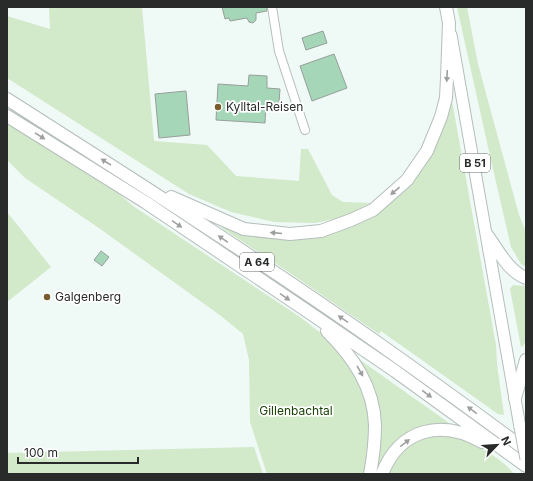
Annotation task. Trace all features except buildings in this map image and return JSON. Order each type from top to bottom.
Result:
[{"type":"highway","name":"B 51","points":[[446,7],[449,23]]},
{"type":"highway","points":[[139,183],[244,230],[290,234],[321,231],[373,210],[407,180],[428,151],[441,117],[446,98],[449,23]]},
{"type":"highway","name":"A 64","points":[[7,99],[139,183],[375,341],[526,450]]},
{"type":"highway","name":"A 64","points":[[7,116],[145,202],[307,311],[395,371],[526,467]]},
{"type":"highway","points":[[487,235],[511,268],[526,278]]},
{"type":"highway","points":[[307,311],[350,356],[360,370],[366,384],[372,402],[375,424],[370,474]]},
{"type":"highway","points":[[515,398],[526,360]]},
{"type":"highway","points":[[382,474],[394,452],[404,443],[418,434],[436,429],[453,430],[471,436],[526,467]]},
{"type":"main road","name":"B 51","points":[[449,23],[526,459]]},
{"type":"street","points":[[272,7],[279,51],[305,130]]},
{"type":"green space","points":[[49,7],[142,7],[154,141],[207,145],[236,176],[299,181],[301,149],[308,149],[332,195],[343,202],[371,203],[344,217],[315,223],[274,222],[231,212],[189,194],[7,78],[7,16],[50,29]]},
{"type":"green space","points":[[457,7],[467,7],[478,64],[519,215],[526,232],[526,267],[521,264],[511,247]]},
{"type":"green space","points":[[450,101],[452,101],[496,345],[504,415],[498,414],[381,331],[379,334],[220,227],[250,236],[293,240],[382,210],[405,191],[422,170],[433,152],[441,133]]},
{"type":"green space","name":"Gillenbachtal","points":[[7,123],[119,194],[133,206],[300,317],[331,341],[349,360],[369,405],[370,436],[365,474],[267,474],[250,422],[249,360],[243,334],[221,316],[99,228],[25,178],[7,160]]},
{"type":"green space","points":[[7,212],[51,267],[7,302]]},
{"type":"green space","points":[[513,285],[526,286],[526,341],[521,347],[510,289]]},
{"type":"green space","points":[[360,360],[452,425],[452,427],[431,427],[377,474],[374,472],[376,458],[359,362]]},
{"type":"green space","points":[[437,434],[446,434],[466,440],[494,456],[514,474],[385,474],[391,461],[418,439]]},
{"type":"green space","points":[[254,447],[263,474],[7,474],[7,453]]},
{"type":"place","name":"Kylltal-Reisen","points":[[218,107]]},
{"type":"place","name":"Galgenberg","points":[[47,297]]}]
